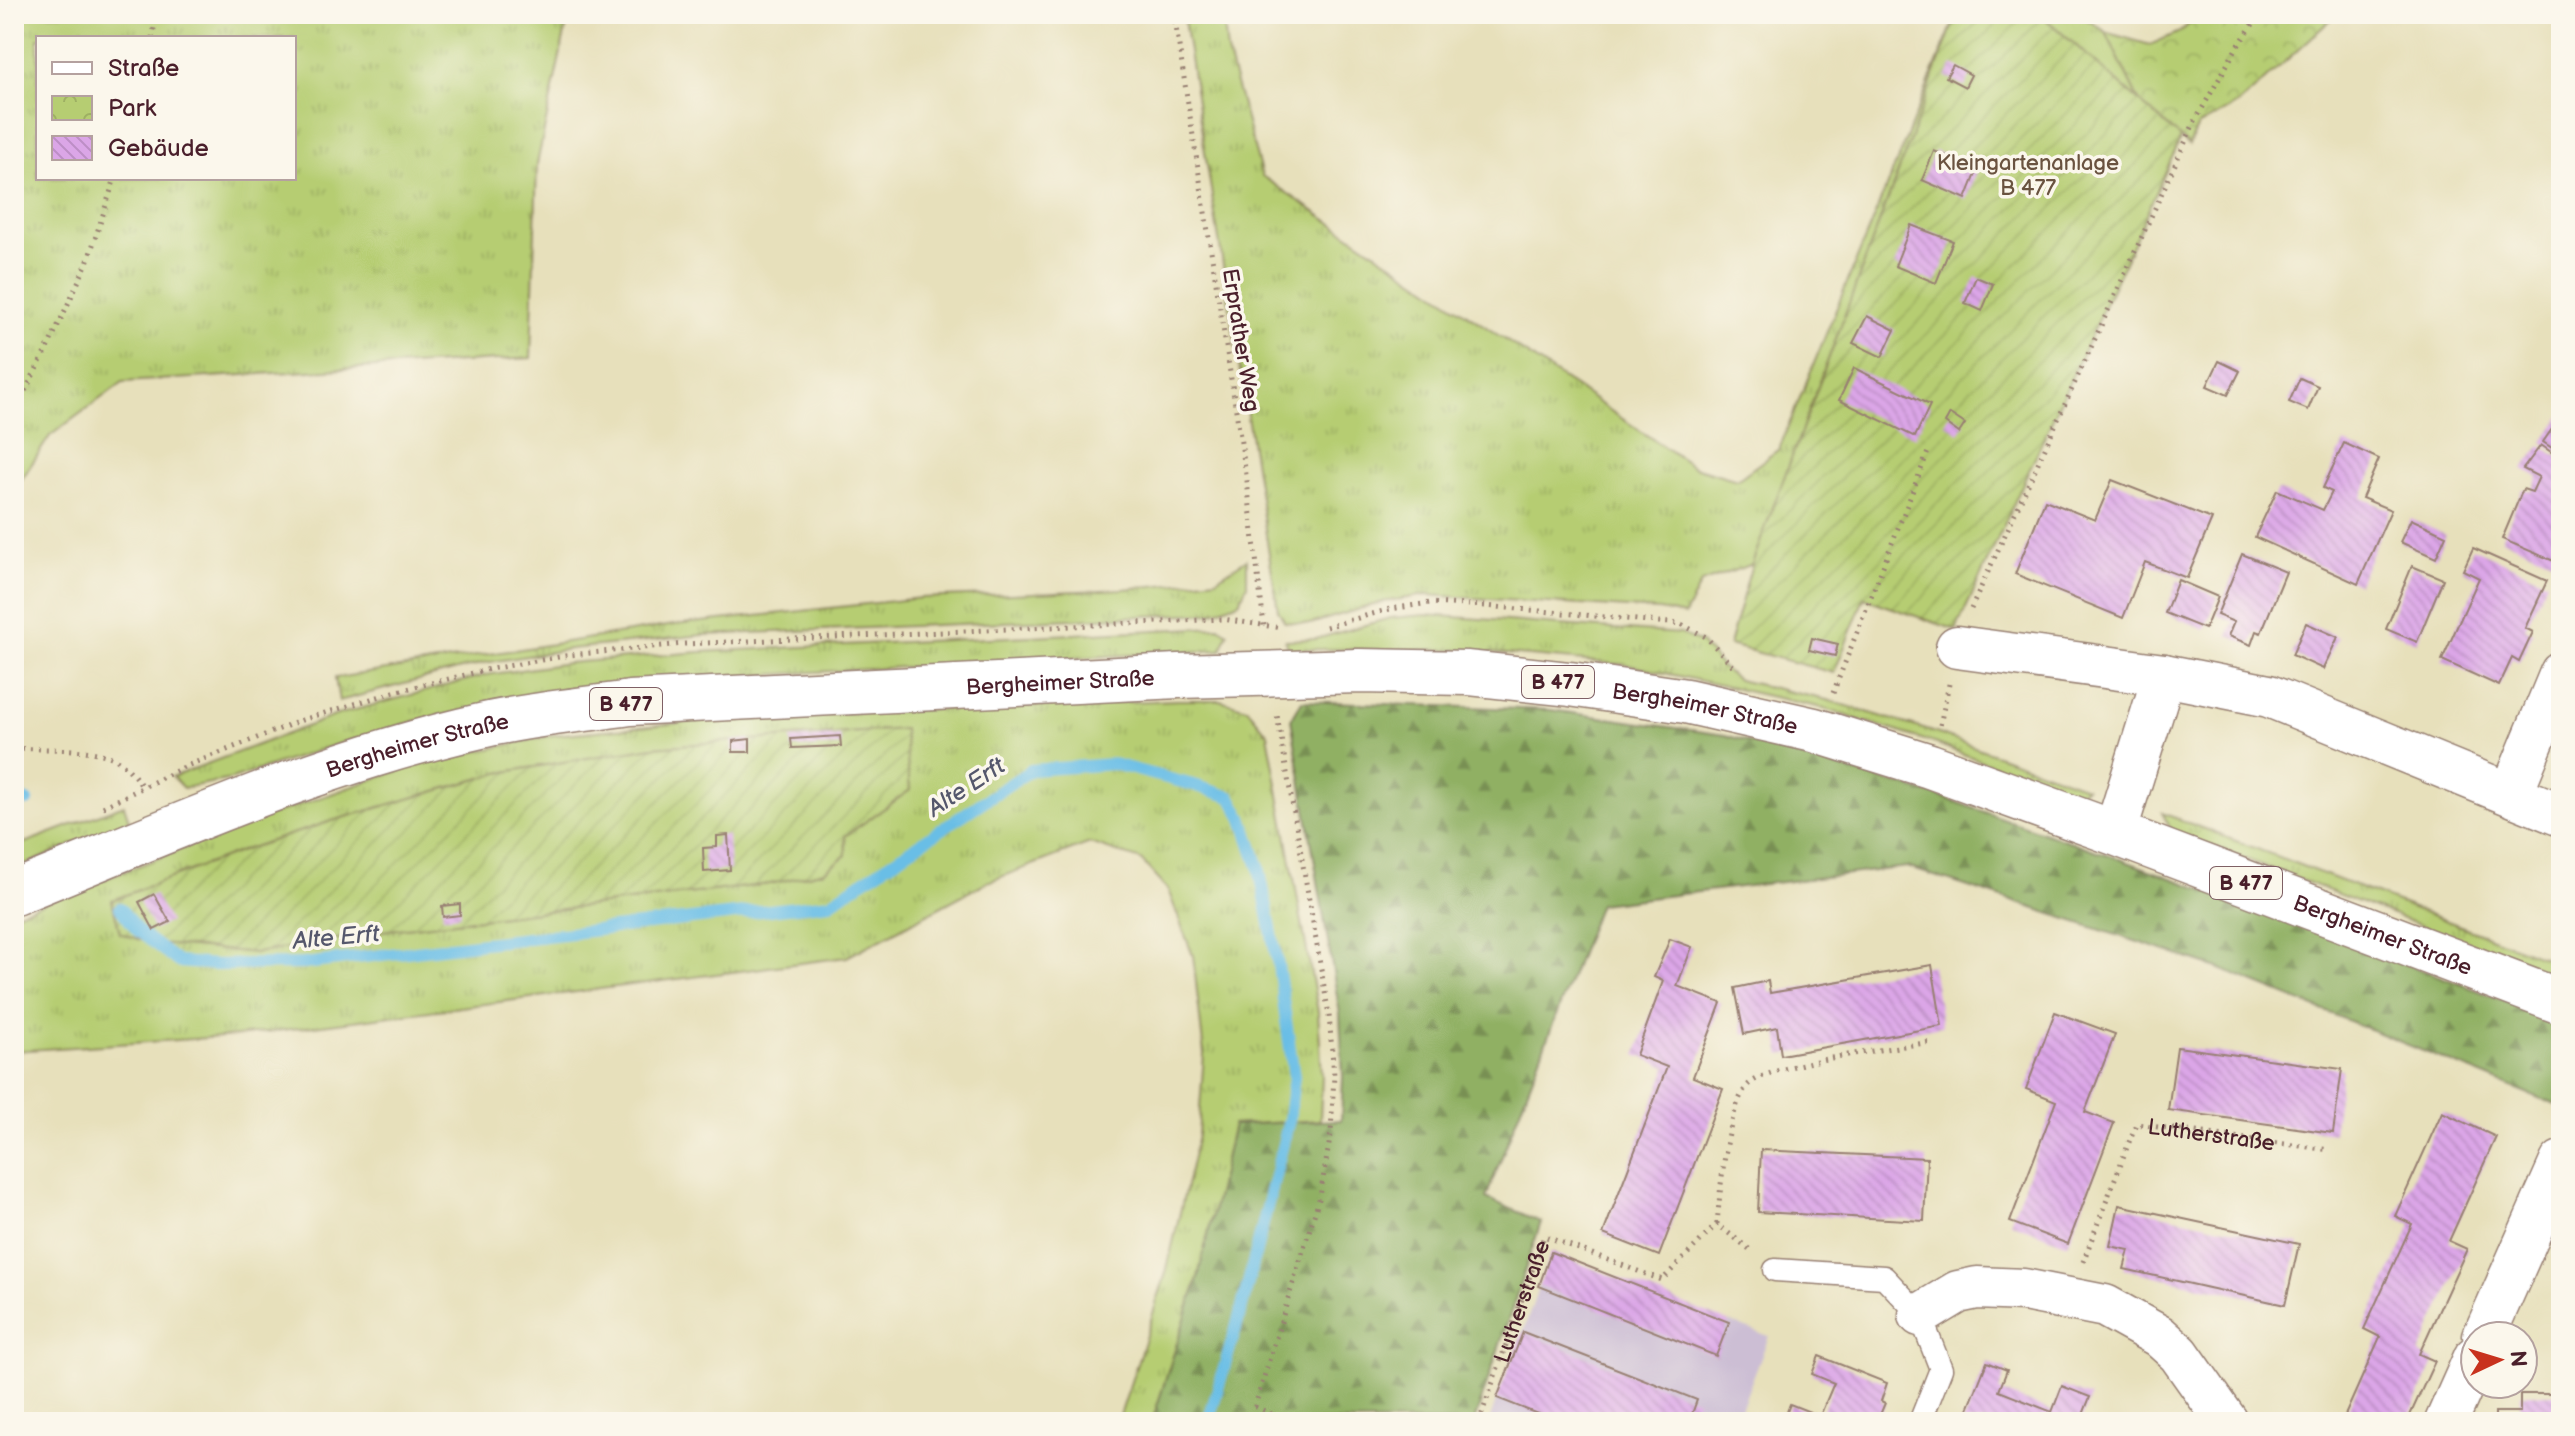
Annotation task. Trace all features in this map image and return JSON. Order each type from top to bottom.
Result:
[{"type":"main road","name":"Bergheimer Straße","points":[[14,893],[303,779],[487,724],[630,703],[1270,672],[1468,673],[1686,701],[1828,735],[1930,766],[2115,833],[2561,1002]]},
{"type":"street","points":[[1957,647],[2164,675],[2269,696],[2561,815]]},
{"type":"street","points":[[2511,794],[2561,673]]},
{"type":"street","points":[[2115,833],[2164,675]]},
{"type":"street","points":[[2491,1320],[2561,1162]]},
{"type":"street","points":[[1920,1315],[1958,1292],[1977,1288],[2024,1290],[2105,1306],[2136,1321],[2179,1354],[2227,1422]]},
{"type":"street","points":[[2446,1422],[2459,1393]]},
{"type":"lane","points":[[1775,1270],[1884,1277],[1920,1315],[1941,1369],[1920,1422]]},
{"type":"path","points":[[152,36],[157,14]]},
{"type":"path","name":"Erprather Weg","points":[[1174,14],[1247,481],[1270,672],[1329,1015],[1334,1075],[1331,1133],[1320,1196],[1250,1422]]},
{"type":"path","points":[[1939,728],[1961,631],[2194,123],[2236,49],[2260,14]]},
{"type":"path","points":[[14,412],[87,263],[114,180]]},
{"type":"path","points":[[1832,695],[1928,452]]},
{"type":"path","points":[[14,748],[92,753],[112,758],[131,771],[143,788]]},
{"type":"path","points":[[1775,1270],[1717,1224],[1734,1114],[1748,1085],[1781,1069],[1931,1042]]},
{"type":"path","name":"Lutherstraße","points":[[2069,1297],[2136,1124],[2330,1150]]},
{"type":"path","name":"Lutherstraße","points":[[1479,1422],[1544,1236],[1662,1280],[1717,1224]]},
{"type":"path","points":[[1255,1407],[1292,1422]]},
{"type":"shaded area","points":[[1539,1286],[1715,1356],[1729,1322],[1769,1336],[1736,1422],[1689,1422],[1697,1400],[1523,1332]]},
{"type":"shaded area","points":[[1497,1398],[1558,1422],[1489,1422]]},
{"type":"green space","points":[[14,14],[569,14],[537,164],[531,358],[123,382],[50,436],[14,491]]},
{"type":"green space","points":[[1183,14],[1223,14],[1227,52],[1262,176],[1694,467],[1737,480],[1779,449],[1957,14],[1752,564],[1701,583],[1685,615],[1659,610],[1426,595],[1383,602],[1310,624],[1285,622],[1278,610]]},
{"type":"green space","name":"Kleingartenanlage B 477","points":[[1957,14],[2040,14],[2181,138],[1956,630],[1864,598],[1834,673],[1729,645],[1752,564]]},
{"type":"green space","points":[[2040,14],[2079,14],[2106,32],[2139,101]]},
{"type":"green space","points":[[2199,14],[2337,14],[2241,102],[2198,126],[2189,145],[2139,101],[2106,32],[2150,45],[2180,32]]},
{"type":"green space","points":[[1247,559],[1247,585],[1239,602],[1211,613],[703,635],[570,649],[484,663],[339,701],[335,678],[674,625],[921,598],[1124,589],[1216,579]]},
{"type":"green space","points":[[1426,615],[1681,634],[1701,643],[1722,668],[1738,680],[1827,700],[1930,731],[2086,787],[2074,795],[1928,741],[1818,707],[1629,665],[1464,650],[1289,649],[1285,640],[1316,639],[1390,618]]},
{"type":"green space","points":[[1219,627],[1228,633],[1221,650],[650,681],[426,718],[232,779],[183,788],[172,777],[340,714],[486,675],[568,663],[699,652]]},
{"type":"green space","points":[[1220,700],[1247,708],[1268,734],[1318,1012],[1322,1076],[1320,1120],[1233,1125],[1198,1278],[1152,1422],[1118,1422],[1166,1273],[1198,1135],[1204,1054],[1193,956],[1168,890],[1141,860],[1090,843],[985,883],[847,957],[237,1036],[14,1051],[14,914],[262,818],[414,765],[554,735],[744,717]],"holes":[[[903,729],[910,790],[845,836],[846,855],[824,871],[770,884],[388,930],[257,953],[150,943],[120,933],[112,900],[332,821],[499,773],[653,747]]]},
{"type":"green space","points":[[1302,701],[1551,710],[1725,735],[1932,794],[2106,854],[2561,1021],[2561,1107],[2218,968],[1907,867],[1599,904],[1486,1198],[1541,1222],[1474,1422],[1152,1422],[1198,1278],[1233,1125],[1341,1120],[1343,1077],[1340,1014],[1291,719]]},
{"type":"green space","points":[[904,729],[910,790],[845,836],[846,855],[824,871],[770,884],[388,930],[257,953],[150,943],[120,933],[112,900],[332,821],[499,773],[653,747]]},
{"type":"green space","points":[[124,805],[129,820],[14,870],[14,847]]},
{"type":"green space","points":[[2162,813],[2561,964],[2561,979],[2172,831]]},
{"type":"building","points":[[1953,65],[1971,75],[1965,87],[1946,77]]},
{"type":"building","points":[[1934,151],[1978,169],[1966,199],[1922,180]]},
{"type":"building","points":[[1911,225],[1953,241],[1936,283],[1895,266]]},
{"type":"building","points":[[1976,277],[1993,284],[1982,311],[1965,303]]},
{"type":"building","points":[[1867,316],[1895,330],[1882,357],[1853,343]]},
{"type":"building","points":[[2219,361],[2240,371],[2228,395],[2207,386]]},
{"type":"building","points":[[1854,368],[1930,405],[1915,437],[1839,400]]},
{"type":"building","points":[[2300,378],[2318,386],[2308,410],[2289,402]]},
{"type":"building","points":[[1950,414],[1965,424],[1959,433],[1945,423]]},
{"type":"building","points":[[2561,416],[2561,454],[2543,442]]},
{"type":"building","points":[[2344,443],[2379,459],[2362,498],[2391,510],[2358,584],[2255,537],[2277,490],[2323,510],[2332,492],[2323,488]]},
{"type":"building","points":[[2541,445],[2561,459],[2561,551],[2556,562],[2502,539],[2523,489],[2532,492],[2539,477],[2523,469]]},
{"type":"building","points":[[2112,480],[2212,519],[2187,578],[2145,562],[2123,618],[2015,574],[2045,500],[2095,520]]},
{"type":"building","points":[[2411,519],[2446,535],[2436,558],[2400,542]]},
{"type":"building","points":[[2473,548],[2547,581],[2525,628],[2533,632],[2519,662],[2512,658],[2499,686],[2442,660],[2479,578],[2463,570]]},
{"type":"building","points":[[2242,554],[2286,572],[2261,633],[2256,631],[2251,645],[2228,636],[2234,622],[2217,615]]},
{"type":"building","points":[[2412,566],[2443,579],[2417,642],[2386,629]]},
{"type":"building","points":[[2178,580],[2218,597],[2205,629],[2165,613]]},
{"type":"building","points":[[2306,623],[2338,637],[2323,669],[2292,655]]},
{"type":"building","points":[[1812,638],[1838,644],[1835,656],[1809,650]]},
{"type":"building","points":[[840,736],[841,746],[792,748],[791,739]]},
{"type":"building","points":[[750,739],[750,752],[733,752],[733,741]]},
{"type":"building","points":[[728,835],[730,870],[704,872],[703,848],[717,847],[717,836]]},
{"type":"building","points":[[154,894],[170,922],[154,930],[139,902]]},
{"type":"building","points":[[460,904],[460,915],[443,917],[442,906]]},
{"type":"building","points":[[1670,939],[1692,947],[1677,986],[1721,1003],[1693,1077],[1723,1089],[1659,1256],[1603,1234],[1667,1067],[1636,1055],[1663,981],[1654,977]]},
{"type":"building","points":[[1932,965],[1942,1026],[1781,1055],[1777,1027],[1744,1034],[1735,988],[1768,981],[1770,993]]},
{"type":"building","points":[[2055,1012],[2115,1034],[2085,1112],[2114,1123],[2068,1244],[2010,1222],[2056,1101],[2026,1089]]},
{"type":"building","points":[[2177,1047],[2342,1069],[2333,1133],[2168,1110]]},
{"type":"building","points":[[2442,1112],[2496,1137],[2449,1241],[2467,1249],[2419,1354],[2435,1361],[2407,1422],[2342,1422],[2380,1337],[2364,1329],[2412,1224],[2395,1216]]},
{"type":"building","points":[[1761,1150],[1927,1158],[1924,1221],[1758,1212]]},
{"type":"building","points":[[2119,1205],[2299,1244],[2285,1305],[2124,1269],[2129,1250],[2110,1246]]},
{"type":"building","points":[[1551,1252],[1729,1322],[1716,1356],[1539,1286]]},
{"type":"building","points":[[1523,1332],[1697,1400],[1689,1422],[1558,1422],[1497,1398]]},
{"type":"building","points":[[1819,1356],[1887,1383],[1881,1401],[1885,1403],[1877,1422],[1783,1422],[1790,1404],[1820,1416],[1834,1383],[1812,1374]]},
{"type":"building","points":[[1987,1362],[2007,1370],[1999,1391],[2052,1412],[2062,1386],[2090,1397],[2080,1422],[1963,1422]]},
{"type":"building","points":[[2539,1394],[2561,1394],[2561,1422],[2495,1422],[2495,1412],[2520,1412],[2520,1400],[2539,1400]]},
{"type":"waterway","name":"Alte Erft","points":[[120,908],[137,930],[178,962],[304,964],[830,903],[1031,770],[1113,764],[1231,797],[1243,819],[1259,867],[1278,965],[1294,1076],[1289,1120],[1241,1311],[1208,1422]]},
{"type":"waterway","name":"Alte Erft","points":[[14,796],[27,801]]}]
